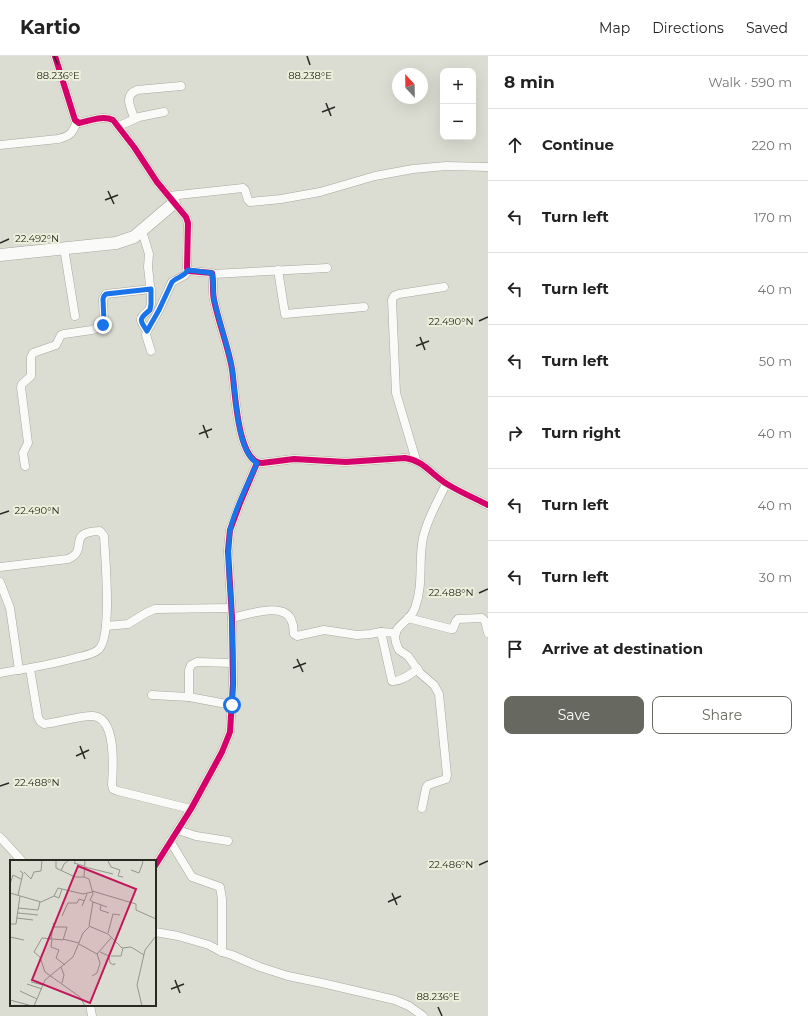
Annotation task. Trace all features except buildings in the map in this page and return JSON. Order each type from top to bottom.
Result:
[{"type":"street","points":[[56,56],[74,117],[77,122]]},
{"type":"street","points":[[134,118],[128,98],[129,94],[137,90],[181,86]]},
{"type":"street","points":[[119,126],[134,118],[147,114],[164,112]]},
{"type":"street","points":[[77,122],[79,123],[103,118],[113,120],[119,126],[157,182],[186,217],[188,223],[188,270],[185,275],[172,282],[147,331],[146,335],[151,351]]},
{"type":"street","points":[[0,145],[45,141],[65,137],[72,132],[77,122]]},
{"type":"street","points":[[0,255],[116,243],[134,237],[142,231],[171,199],[243,188],[250,202],[281,199],[320,192],[375,176],[413,169],[446,166],[488,167]]},
{"type":"street","points":[[142,231],[149,254],[148,268],[151,289],[150,310],[143,314],[141,318],[141,322],[147,331]]},
{"type":"street","points":[[64,248],[75,316]]},
{"type":"street","points":[[188,270],[210,272],[213,274],[327,268]]},
{"type":"street","points":[[278,270],[286,314],[364,307]]},
{"type":"street","points":[[213,274],[214,298],[232,368],[239,429],[248,454],[254,461],[257,463],[294,458],[331,462],[405,458],[416,460],[446,484],[488,505]]},
{"type":"street","points":[[416,460],[396,393],[392,300],[394,296],[399,294],[444,287]]},
{"type":"street","points":[[25,466],[23,453],[28,443],[21,387],[22,384],[31,376],[31,357],[33,353],[56,345],[61,335],[92,330],[103,325],[103,299],[106,294],[151,289]]},
{"type":"street","points":[[156,864],[191,809],[222,752],[230,732],[234,684],[228,552],[230,530],[257,463]]},
{"type":"street","points":[[422,808],[428,784],[446,780],[447,775],[439,694],[434,685],[422,675],[408,656],[399,650],[396,633],[399,625],[408,618],[415,609],[421,586],[423,537],[431,515],[446,484]]},
{"type":"street","points":[[0,567],[68,559],[78,553],[79,539],[82,535],[100,531],[104,536],[106,626],[99,650],[45,666],[0,673]]},
{"type":"street","points":[[0,582],[10,608],[19,670]]},
{"type":"street","points":[[106,626],[128,624],[155,609],[231,608]]},
{"type":"street","points":[[232,618],[276,609],[285,612],[289,616],[293,622],[295,636],[324,630],[357,635],[381,632],[396,633]]},
{"type":"street","points":[[408,618],[452,629],[454,628],[458,619],[482,618],[485,621],[488,633]]},
{"type":"street","points":[[381,632],[392,681],[394,682],[406,677],[418,669]]},
{"type":"street","points":[[189,697],[189,670],[191,665],[197,662],[233,663]]},
{"type":"street","points":[[30,668],[38,717],[44,724],[93,716],[104,721],[109,730],[112,747],[113,789],[191,809]]},
{"type":"street","points":[[152,696],[189,697],[232,705]]},
{"type":"street","points":[[178,830],[196,836],[228,841]]},
{"type":"street","points":[[0,837],[21,860]]},
{"type":"street","points":[[170,841],[192,877],[220,887],[222,899],[222,952]]},
{"type":"street","points":[[156,932],[178,936],[209,945],[222,952],[260,967],[288,976],[395,1000],[409,1006],[423,1016]]},
{"type":"street","points":[[90,1006],[92,1016]]},
{"type":"cycle path","points":[[55,56],[75,120],[79,123],[100,118],[113,120],[134,147],[157,182],[186,217],[188,223],[187,268],[189,271],[212,273],[214,300],[232,369],[236,407],[242,438],[247,451],[254,460],[262,463],[294,459],[346,462],[405,458],[411,459],[427,468],[447,484],[488,505]]},
{"type":"cycle path","points":[[156,864],[191,809],[222,752],[230,732],[233,684],[232,618],[228,551],[230,530],[257,463]]},
{"type":"route","points":[[103,325],[103,299],[106,294],[151,289],[150,310],[143,314],[141,318],[141,322],[147,331],[172,282],[185,275],[188,270],[210,272],[213,274],[214,298],[232,368],[239,429],[248,454],[257,463],[230,530],[228,552],[234,684],[232,705]]}]
